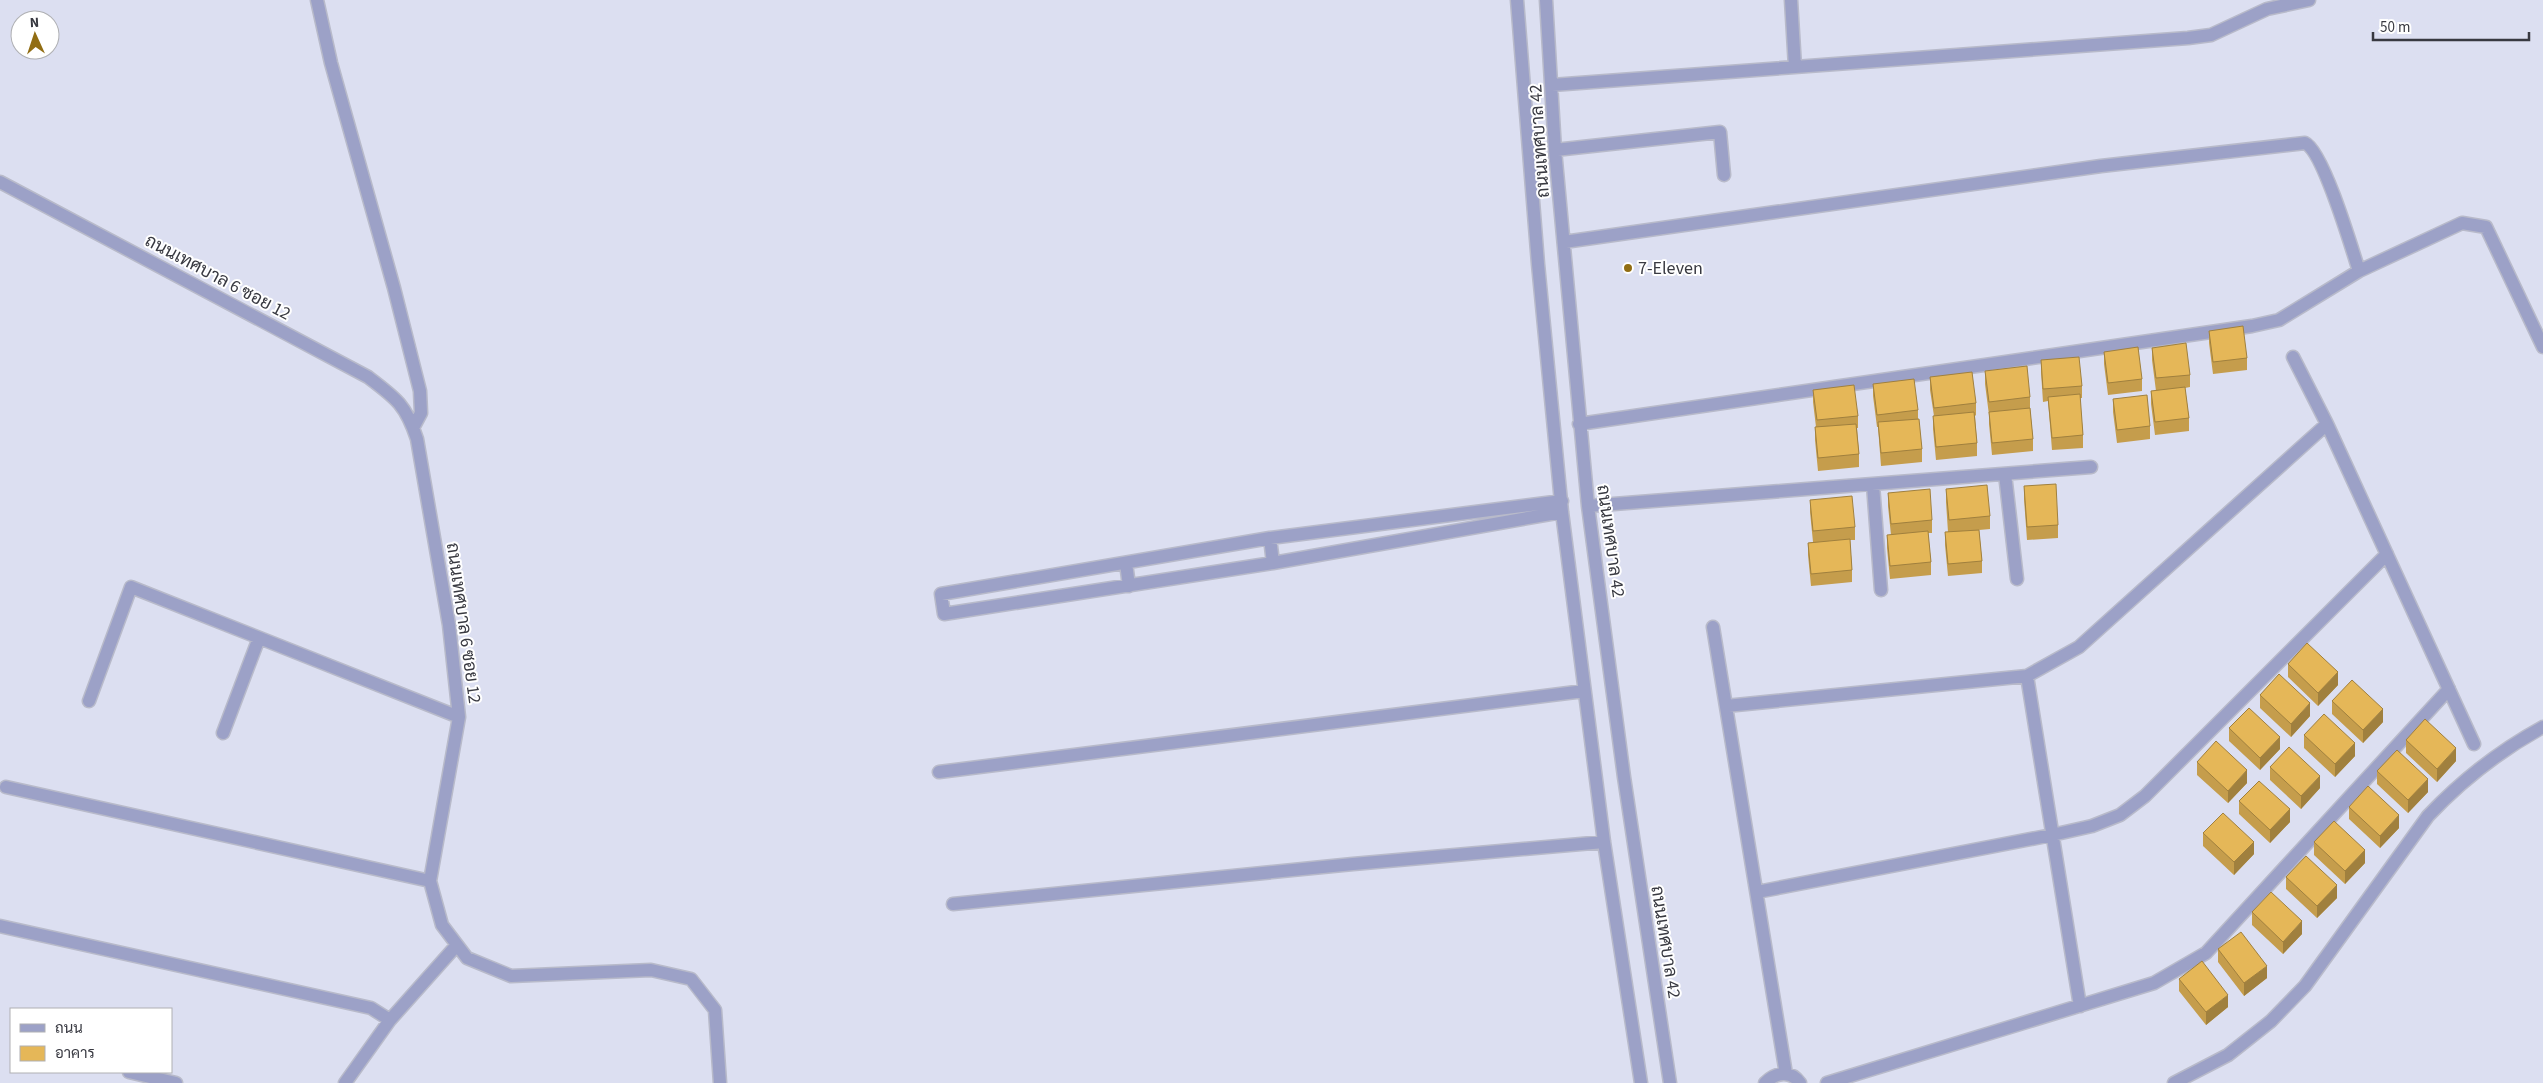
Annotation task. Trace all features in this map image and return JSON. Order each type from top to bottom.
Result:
[{"type":"street","points":[[317,0],[331,63],[394,288],[418,382],[421,413],[413,428]]},
{"type":"street","name":"ถนนเทศบาล 42","points":[[1518,0],[1538,264],[1562,507],[1604,842],[1641,1083]]},
{"type":"street","name":"ถนนเทศบาล 42","points":[[1546,0],[1555,150],[1588,506],[1624,777],[1670,1083]]},
{"type":"street","points":[[1791,0],[1795,67]]},
{"type":"street","points":[[1552,85],[2203,36],[2228,28],[2267,9],[2285,3],[2309,0]]},
{"type":"street","points":[[1555,150],[1720,132],[1724,175]]},
{"type":"street","points":[[1564,242],[2101,166],[2305,143],[2312,149],[2334,195],[2359,271]]},
{"type":"street","name":"ถนนเทศบาล 6 ซอย 12","points":[[0,182],[368,377],[391,394],[409,416],[417,440],[449,625],[459,717],[430,881],[442,925],[456,946],[467,958],[512,976],[651,970],[691,979],[715,1010],[720,1083]]},
{"type":"street","points":[[1579,424],[2252,326],[2279,320],[2359,271],[2462,223],[2486,227],[2543,347]]},
{"type":"street","points":[[2294,357],[2327,424],[2474,744]]},
{"type":"street","points":[[1726,706],[2028,676],[2079,647],[2327,424]]},
{"type":"street","points":[[1588,506],[2091,467]]},
{"type":"street","points":[[2005,474],[2017,579]]},
{"type":"street","points":[[1873,485],[1881,590]]},
{"type":"street","points":[[1562,507],[1273,563],[944,614],[941,594],[1270,538],[1562,507]]},
{"type":"street","points":[[1270,538],[1273,563]]},
{"type":"street","points":[[1757,892],[2052,835],[2092,826],[2120,815],[2145,796],[2387,554]]},
{"type":"street","points":[[1126,563],[1129,586]]},
{"type":"street","points":[[89,701],[130,587],[459,717]]},
{"type":"street","points":[[1713,628],[1786,1074]]},
{"type":"street","points":[[224,733],[259,638]]},
{"type":"street","points":[[2028,676],[2080,1006]]},
{"type":"street","points":[[1827,1083],[2154,983],[2206,953],[2449,689]]},
{"type":"street","points":[[939,772],[1584,691]]},
{"type":"street","points":[[2174,1083],[2228,1055],[2271,1021],[2305,986],[2434,810],[2480,768],[2521,739],[2543,727]]},
{"type":"street","points":[[6,787],[430,881]]},
{"type":"street","points":[[953,904],[1343,864],[1604,842]]},
{"type":"street","points":[[0,926],[371,1008],[390,1020]]},
{"type":"street","points":[[345,1083],[390,1020],[456,946]]},
{"type":"street","points":[[133,1073],[176,1083]]},
{"type":"street","points":[[1766,1083],[1771,1077],[1786,1074],[1800,1083]]},
{"type":"building","points":[[2243,326],[2247,358],[2213,362],[2209,331]]},
{"type":"building","points":[[2186,343],[2190,375],[2156,378],[2152,348]]},
{"type":"building","points":[[2138,347],[2142,379],[2108,383],[2104,352]]},
{"type":"building","points":[[2079,357],[2082,386],[2043,389],[2041,360]]},
{"type":"building","points":[[2027,366],[2030,397],[1989,402],[1985,371]]},
{"type":"building","points":[[1972,372],[1976,403],[1934,408],[1930,377]]},
{"type":"building","points":[[1914,379],[1918,410],[1877,415],[1873,384]]},
{"type":"building","points":[[1854,385],[1858,416],[1817,420],[1813,390]]},
{"type":"building","points":[[2185,387],[2189,418],[2155,422],[2151,391]]},
{"type":"building","points":[[2080,394],[2083,435],[2052,438],[2048,397]]},
{"type":"building","points":[[2147,395],[2150,426],[2117,430],[2113,399]]},
{"type":"building","points":[[2030,408],[2033,439],[1992,443],[1989,412]]},
{"type":"building","points":[[1974,412],[1977,443],[1936,447],[1933,416]]},
{"type":"building","points":[[1919,419],[1922,449],[1881,453],[1878,422]]},
{"type":"building","points":[[1856,424],[1859,454],[1818,458],[1815,427]]},
{"type":"building","points":[[2056,484],[2058,525],[2027,527],[2024,486]]},
{"type":"building","points":[[1987,485],[1990,516],[1949,520],[1946,489]]},
{"type":"building","points":[[1930,489],[1932,520],[1891,524],[1888,493]]},
{"type":"building","points":[[1852,496],[1855,527],[1813,531],[1810,500]]},
{"type":"building","points":[[1979,530],[1982,561],[1948,564],[1945,532]]},
{"type":"building","points":[[1928,531],[1931,562],[1890,566],[1887,535]]},
{"type":"building","points":[[1850,539],[1852,570],[1811,574],[1808,543]]},
{"type":"building","points":[[2307,643],[2338,672],[2318,693],[2288,664]]},
{"type":"building","points":[[2279,674],[2310,703],[2291,724],[2260,695]]},
{"type":"building","points":[[2352,680],[2383,709],[2363,730],[2332,701]]},
{"type":"building","points":[[2249,708],[2280,737],[2260,758],[2229,728]]},
{"type":"building","points":[[2324,714],[2355,743],[2335,764],[2304,735]]},
{"type":"building","points":[[2425,719],[2456,748],[2437,769],[2406,740]]},
{"type":"building","points":[[2216,741],[2247,770],[2228,791],[2197,762]]},
{"type":"building","points":[[2289,747],[2320,776],[2301,796],[2270,767]]},
{"type":"building","points":[[2397,750],[2428,779],[2408,800],[2377,771]]},
{"type":"building","points":[[2259,781],[2290,809],[2270,830],[2239,801]]},
{"type":"building","points":[[2368,786],[2399,815],[2380,836],[2349,807]]},
{"type":"building","points":[[2223,813],[2254,842],[2234,862],[2203,833]]},
{"type":"building","points":[[2334,821],[2365,850],[2345,871],[2314,842]]},
{"type":"building","points":[[2306,856],[2337,885],[2317,906],[2286,877]]},
{"type":"building","points":[[2271,892],[2302,921],[2283,942],[2252,912]]},
{"type":"building","points":[[2241,932],[2267,966],[2244,983],[2218,949]]},
{"type":"building","points":[[2202,961],[2228,995],[2206,1012],[2179,979]]},
{"type":"place","name":"7-Eleven","points":[[1628,268]]}]
